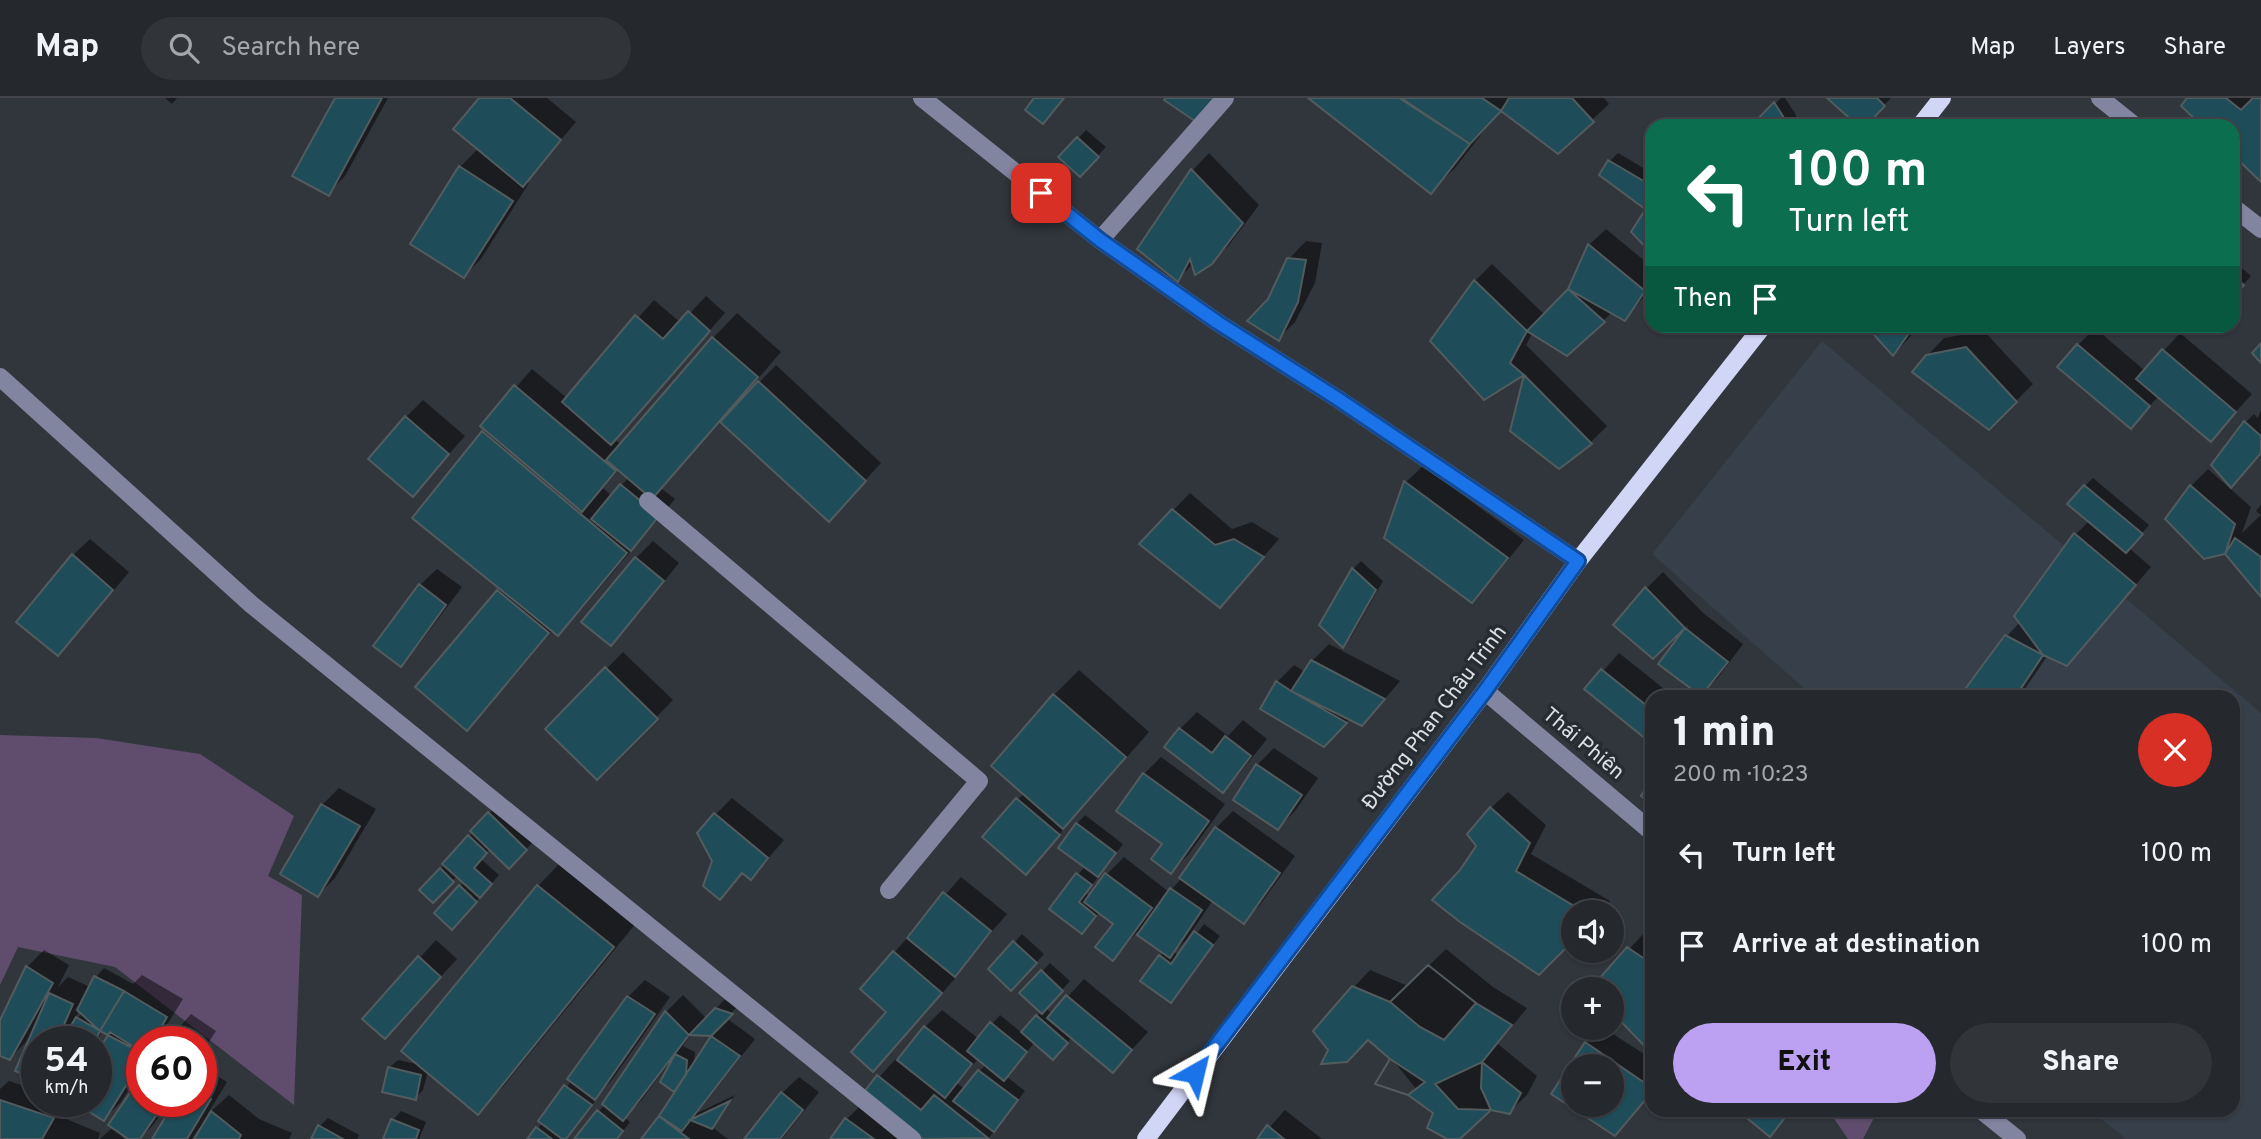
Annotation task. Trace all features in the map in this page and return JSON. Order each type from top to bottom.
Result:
[{"type":"main road","points":[[1926,119],[1942,98]]},
{"type":"main road","name":"Đường Phan Châu Trinh","points":[[1146,1139],[1485,691],[1578,561],[1757,333]]},
{"type":"street","points":[[922,98],[1100,240],[1217,322],[1338,399],[1578,561]]},
{"type":"street","points":[[1100,240],[1225,98]]},
{"type":"street","points":[[2101,98],[2126,119]]},
{"type":"street","points":[[2240,212],[2261,229]]},
{"type":"street","points":[[0,377],[252,606],[912,1139]]},
{"type":"street","points":[[648,501],[979,781],[889,890]]},
{"type":"street","name":"Thái Phiên","points":[[1485,691],[1645,826]]},
{"type":"street","points":[[1990,1117],[2017,1139]]},
{"type":"shaded area","points":[[1822,341],[2234,690],[1806,690],[1652,554]]},
{"type":"shaded area","points":[[2240,695],[2261,713],[2261,1139],[2126,1139],[2099,1117],[2240,1117]]},
{"type":"shaded area","points":[[0,735],[96,738],[200,754],[294,816],[268,876],[302,895],[294,1105],[217,1046],[217,1026],[192,1026],[115,967],[18,947],[0,985]]},
{"type":"shaded area","points":[[1833,1117],[1874,1117],[1863,1139],[1848,1139]]},
{"type":"building","points":[[335,98],[382,98],[329,196],[292,176]]},
{"type":"building","points":[[479,98],[510,98],[561,140],[523,187],[453,129]]},
{"type":"building","points":[[1034,98],[1064,98],[1043,124],[1025,110]]},
{"type":"building","points":[[1227,98],[1205,128],[1164,100]]},
{"type":"building","points":[[1308,98],[1399,98],[1470,144],[1431,194]]},
{"type":"building","points":[[1401,98],[1482,98],[1501,111],[1470,144]]},
{"type":"building","points":[[1509,98],[1572,98],[1594,122],[1558,154],[1501,111]]},
{"type":"building","points":[[1827,98],[1877,98],[1885,106],[1873,119],[1850,119]]},
{"type":"building","points":[[2187,98],[2226,98],[2241,110],[2253,98],[2261,98],[2261,182],[2240,162],[2240,119],[2195,119],[2181,106]]},
{"type":"building","points":[[1774,102],[1785,119],[1758,119]]},
{"type":"building","points":[[1077,137],[1099,157],[1080,177],[1058,157]]},
{"type":"building","points":[[1608,160],[1645,182],[1645,209],[1599,175]]},
{"type":"building","points":[[459,166],[513,201],[464,278],[410,244]]},
{"type":"building","points":[[1191,169],[1243,223],[1212,264],[1195,275],[1190,259],[1178,282],[1137,249]]},
{"type":"building","points":[[1645,210],[1645,247],[1631,232]]},
{"type":"building","points":[[1588,244],[1645,291],[1625,321],[1568,289]]},
{"type":"building","points":[[1287,258],[1306,260],[1298,302],[1279,341],[1247,321],[1268,299]]},
{"type":"building","points":[[1474,280],[1527,331],[1510,363],[1524,375],[1484,400],[1430,341]]},
{"type":"building","points":[[1568,289],[1605,322],[1567,356],[1527,331]]},
{"type":"building","points":[[688,311],[710,331],[611,445],[562,402],[635,315],[663,339]]},
{"type":"building","points":[[1872,333],[1909,333],[1893,356]]},
{"type":"building","points":[[712,337],[758,377],[652,499],[606,460]]},
{"type":"building","points":[[2261,343],[2261,363],[2252,353]]},
{"type":"building","points":[[2077,344],[2150,406],[2131,429],[2057,367]]},
{"type":"building","points":[[1966,347],[2017,402],[1989,430],[1912,372],[1926,355]]},
{"type":"building","points":[[2162,349],[2236,412],[2211,442],[2136,379]]},
{"type":"building","points":[[1524,375],[1592,444],[1559,469],[1510,431]]},
{"type":"building","points":[[758,381],[866,481],[829,522],[720,422]]},
{"type":"building","points":[[514,385],[616,471],[582,512],[480,426]]},
{"type":"building","points":[[405,416],[449,454],[413,497],[368,459]]},
{"type":"building","points":[[2244,421],[2261,436],[2261,453],[2231,488],[2211,465]]},
{"type":"building","points":[[482,431],[627,553],[558,636],[412,518]]},
{"type":"building","points":[[1404,481],[1508,558],[1472,603],[1384,538]]},
{"type":"building","points":[[620,484],[659,516],[631,551],[591,519]]},
{"type":"building","points":[[2084,485],[2143,534],[2126,553],[2067,504]]},
{"type":"building","points":[[2190,485],[2235,524],[2225,554],[2204,559],[2165,519]]},
{"type":"building","points":[[1172,509],[1215,545],[1234,539],[1264,557],[1220,608],[1139,544]]},
{"type":"building","points":[[2074,533],[2136,585],[2067,666],[2043,655],[2014,616]]},
{"type":"building","points":[[2235,538],[2261,557],[2261,597],[2225,554]]},
{"type":"building","points":[[72,554],[113,590],[58,656],[16,622]]},
{"type":"building","points":[[635,557],[664,581],[611,646],[581,622]]},
{"type":"building","points":[[1352,568],[1376,590],[1343,648],[1319,625]]},
{"type":"building","points":[[419,584],[446,605],[401,667],[373,646]]},
{"type":"building","points":[[1645,587],[1685,628],[1653,659],[1613,625]]},
{"type":"building","points":[[497,590],[549,633],[467,731],[415,687]]},
{"type":"building","points":[[1685,628],[1728,662],[1706,690],[1693,690],[1658,664]]},
{"type":"building","points":[[2005,635],[2043,655],[2020,690],[1964,690]]},
{"type":"building","points":[[1311,660],[1385,699],[1362,726],[1291,691]]},
{"type":"building","points":[[605,667],[658,719],[597,780],[545,729]]},
{"type":"building","points":[[1601,669],[1645,704],[1645,738],[1584,689]]},
{"type":"building","points":[[1276,681],[1347,723],[1324,747],[1260,709]]},
{"type":"building","points":[[1053,694],[1126,757],[1063,829],[991,766]]},
{"type":"building","points":[[1179,728],[1212,753],[1225,736],[1251,756],[1223,793],[1164,747]]},
{"type":"building","points":[[1256,764],[1302,795],[1278,830],[1233,800]]},
{"type":"building","points":[[1143,773],[1209,821],[1171,874],[1151,859],[1162,844],[1116,811]]},
{"type":"building","points":[[1016,798],[1060,835],[1026,875],[982,837]]},
{"type":"building","points":[[321,804],[360,826],[318,897],[280,874]]},
{"type":"building","points":[[1490,807],[1530,843],[1516,871],[1564,900],[1561,900],[1561,953],[1539,975],[1432,900],[1460,870],[1476,846],[1467,834]]},
{"type":"building","points":[[488,812],[527,850],[509,869],[470,831]]},
{"type":"building","points":[[714,813],[768,858],[751,880],[742,873],[720,900],[703,886],[712,861],[697,833]]},
{"type":"building","points":[[1076,823],[1116,853],[1098,877],[1058,848]]},
{"type":"building","points":[[1215,827],[1280,873],[1244,924],[1179,878]]},
{"type":"building","points":[[468,835],[487,853],[474,868],[492,884],[480,898],[442,864]]},
{"type":"building","points":[[440,868],[454,882],[433,903],[419,890]]},
{"type":"building","points":[[1076,873],[1092,885],[1079,902],[1096,916],[1082,934],[1049,909]]},
{"type":"building","points":[[1105,873],[1152,908],[1113,961],[1095,947],[1113,924],[1084,902]]},
{"type":"building","points":[[459,885],[477,902],[452,930],[434,913]]},
{"type":"building","points":[[537,885],[614,947],[478,1115],[401,1051]]},
{"type":"building","points":[[1170,888],[1202,910],[1170,958],[1137,935]]},
{"type":"building","points":[[943,892],[991,931],[955,977],[907,938]]},
{"type":"building","points":[[1194,931],[1213,945],[1171,1003],[1140,981],[1159,955],[1171,964]]},
{"type":"building","points":[[1013,941],[1037,963],[1011,991],[988,969]]},
{"type":"building","points":[[1627,947],[1645,959],[1645,1047],[1624,1025],[1624,977],[1601,977],[1613,963],[1624,963],[1624,950]]},
{"type":"building","points":[[893,951],[942,993],[873,1072],[851,1052],[886,1012],[860,989]]},
{"type":"building","points":[[418,956],[441,977],[385,1039],[362,1019]]},
{"type":"building","points":[[1428,965],[1476,1003],[1512,1025],[1482,1062],[1521,1093],[1510,1114],[1491,1110],[1460,1139],[1447,1139],[1427,1128],[1433,1113],[1408,1095],[1375,1084],[1390,1059],[1368,1040],[1347,1062],[1321,1064],[1328,1050],[1313,1031],[1352,986],[1390,1002]]},
{"type":"building","points":[[1428,965],[1476,1003],[1444,1040],[1420,1027],[1390,1002]]},
{"type":"building","points":[[26,966],[53,983],[29,1026],[21,1026],[21,1040],[10,1060],[0,1056],[0,1020]]},
{"type":"building","points":[[1041,970],[1063,991],[1042,1014],[1019,993]]},
{"type":"building","points":[[94,976],[124,991],[103,1026],[95,1026],[77,1010]]},
{"type":"building","points":[[124,991],[167,1017],[162,1026],[126,1026],[126,1045],[112,1037],[112,1026],[103,1026]]},
{"type":"building","points":[[49,993],[73,1004],[63,1026],[35,1026]]},
{"type":"building","points":[[1066,995],[1132,1050],[1113,1073],[1047,1018]]},
{"type":"building","points":[[627,996],[655,1014],[595,1100],[567,1079]]},
{"type":"building","points":[[715,1008],[733,1014],[711,1036],[689,1035]]},
{"type":"building","points":[[665,1011],[689,1035],[623,1121],[602,1104]]},
{"type":"building","points":[[1036,1015],[1068,1043],[1053,1060],[1021,1032]]},
{"type":"building","points":[[76,1017],[91,1026],[71,1026]]},
{"type":"building","points":[[990,1022],[1027,1052],[1004,1081],[967,1051]]},
{"type":"building","points":[[924,1026],[972,1064],[945,1098],[897,1060]]},
{"type":"building","points":[[112,1033],[126,1042],[126,1086],[112,1108]]},
{"type":"building","points":[[711,1036],[740,1056],[682,1131],[659,1116]]},
{"type":"building","points":[[1585,1042],[1602,1054],[1577,1054]]},
{"type":"building","points":[[675,1054],[687,1060],[686,1074],[674,1092],[660,1082]]},
{"type":"building","points":[[21,1057],[21,1073],[15,1071]]},
{"type":"building","points":[[1390,1059],[1425,1082],[1408,1095],[1375,1084]]},
{"type":"building","points":[[1482,1062],[1481,1088],[1491,1110],[1458,1109],[1435,1084]]},
{"type":"building","points":[[388,1067],[421,1075],[416,1100],[382,1092]]},
{"type":"building","points":[[1624,1069],[1645,1083],[1645,1100],[1615,1136],[1586,1117],[1624,1117]]},
{"type":"building","points":[[978,1070],[1018,1100],[994,1132],[953,1101]]},
{"type":"building","points":[[877,1075],[921,1110],[934,1095],[988,1138],[923,1139],[864,1092]]},
{"type":"building","points":[[1561,1079],[1561,1101],[1551,1094]]},
{"type":"building","points":[[564,1085],[592,1105],[566,1139],[562,1139],[538,1121]]},
{"type":"building","points":[[781,1092],[803,1110],[780,1139],[744,1139]]},
{"type":"building","points":[[126,1099],[126,1117],[155,1117],[140,1139],[128,1139],[108,1125]]},
{"type":"building","points":[[0,1100],[21,1107],[21,1117],[54,1118],[42,1139],[0,1139]]},
{"type":"building","points":[[730,1101],[712,1129],[690,1120],[711,1110]]},
{"type":"building","points":[[597,1110],[623,1131],[617,1139],[574,1139]]},
{"type":"building","points":[[217,1116],[241,1135],[239,1139],[194,1139],[207,1117]]},
{"type":"building","points":[[659,1116],[689,1139],[641,1139]]},
{"type":"building","points":[[165,1117],[200,1117],[187,1139],[152,1139]]},
{"type":"building","points":[[1746,1117],[1786,1117],[1770,1137]]},
{"type":"building","points":[[845,1118],[874,1139],[830,1139]]},
{"type":"building","points":[[391,1119],[419,1130],[416,1139],[383,1139]]},
{"type":"building","points":[[318,1125],[343,1139],[311,1139]]},
{"type":"building","points":[[1267,1125],[1284,1139],[1257,1139]]},
{"type":"building","points":[[536,1127],[552,1139],[527,1139]]},
{"type":"route","points":[[1041,193],[1100,240],[1217,322],[1338,399],[1578,561],[1485,691],[1195,1073]]}]
